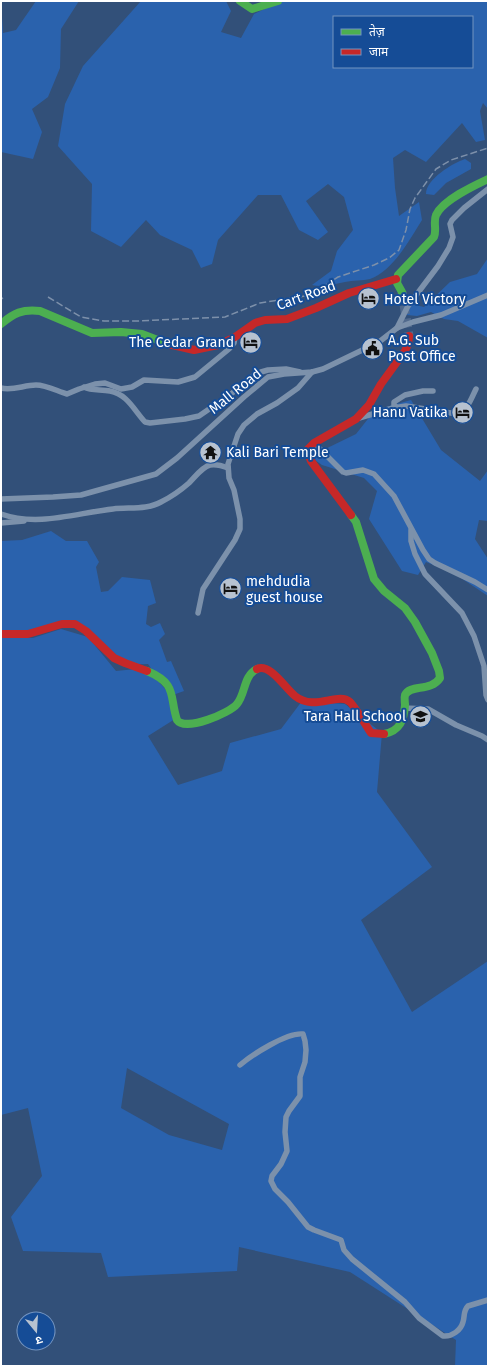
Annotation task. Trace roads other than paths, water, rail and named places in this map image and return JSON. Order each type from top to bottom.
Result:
[{"type":"main road","points":[[240,1],[252,9],[278,1]]},
{"type":"main road","points":[[402,292],[396,279],[398,274],[434,237],[436,232],[436,216],[438,211],[460,194],[488,179]]},
{"type":"main road","name":"Cart Road","points":[[1,324],[13,314],[31,310],[40,311],[92,333],[121,332],[142,334],[168,344],[194,350],[218,345],[235,337],[255,323],[265,320],[287,319],[349,293],[396,279]]},
{"type":"main road","points":[[1,634],[32,634],[63,624],[74,624],[81,627],[112,656],[128,665],[145,669],[160,678],[169,686],[177,719],[179,723],[183,724],[191,724],[202,721],[232,708],[237,703],[246,679],[251,673],[259,668],[269,670],[295,696],[304,701],[316,703],[341,698],[350,702],[369,731],[373,734],[386,734],[395,730],[401,725],[403,720],[405,696],[409,690],[414,688],[432,687],[438,683],[440,678],[439,670],[418,626],[410,614],[377,584],[356,522],[309,458],[308,449],[314,443],[356,419],[369,405],[405,351],[409,336]]},
{"type":"street","points":[[397,328],[408,306],[438,266],[449,248],[452,237],[450,224],[452,220],[488,189]]},
{"type":"street","name":"Mall Road","points":[[1,499],[68,497],[156,474],[177,458],[244,397],[268,378],[284,374],[312,372],[324,368],[380,342],[397,328],[413,322],[441,315],[488,295]]},
{"type":"street","points":[[1,388],[15,389],[38,385],[67,394],[95,384],[105,383],[121,389],[132,387],[144,380],[178,382],[195,377],[234,343],[235,337]]},
{"type":"street","points":[[84,387],[89,389],[106,390],[119,394],[131,404],[145,422],[150,423],[189,419],[199,416],[231,394],[254,375],[261,372],[286,369],[301,373]]},
{"type":"street","points":[[198,613],[203,589],[235,540],[240,529],[238,509],[234,490],[229,478],[228,468],[234,440],[244,425],[257,414],[283,399],[298,388],[312,372]]},
{"type":"street","points":[[356,419],[396,407],[406,406],[457,414],[461,413],[468,406],[476,389]]},
{"type":"street","points":[[396,407],[394,402],[404,395],[423,391],[433,391]]},
{"type":"street","points":[[314,443],[343,472],[346,473],[364,470],[374,474],[394,496],[429,559],[488,590]]},
{"type":"street","points":[[1,523],[65,518],[112,509],[148,507],[160,503],[171,496],[208,466],[213,465],[228,468]]},
{"type":"street","points":[[1,514],[8,517],[32,520]]},
{"type":"street","points":[[410,525],[411,541],[415,554],[425,574],[462,613],[474,636],[483,662],[486,695],[488,700]]},
{"type":"street","points":[[404,708],[428,709],[456,725],[488,740]]},
{"type":"street","points":[[240,1065],[247,1059],[286,1038],[297,1034],[303,1034],[306,1050],[305,1062],[300,1077],[300,1096],[288,1111],[285,1132],[287,1151],[281,1164],[272,1176],[271,1181],[275,1189],[288,1202],[308,1227],[341,1240],[344,1250],[352,1259],[405,1302],[419,1318],[443,1336],[453,1334],[460,1328],[463,1324],[468,1306],[488,1300]]},
{"type":"tunnel","points":[[402,292],[409,336]]},
{"type":"railway","points":[[48,297],[81,317],[104,321],[137,321],[225,317],[260,303],[305,296],[338,277],[374,265],[389,258],[399,250],[406,230],[410,209],[415,198],[436,169],[451,160],[488,148]]},
{"type":"place","name":"Hotel Victory","points":[[369,299]]},
{"type":"place","name":"The Cedar Grand","points":[[250,342]]},
{"type":"place","name":"A.G. Sub Post Office","points":[[372,348]]},
{"type":"place","name":"Hanu Vatika","points":[[463,412]]},
{"type":"place","name":"Kali Bari Temple","points":[[211,452]]},
{"type":"place","name":"mehdudia guest house","points":[[231,589]]},
{"type":"place","name":"Tara Hall School","points":[[421,716]]}]
